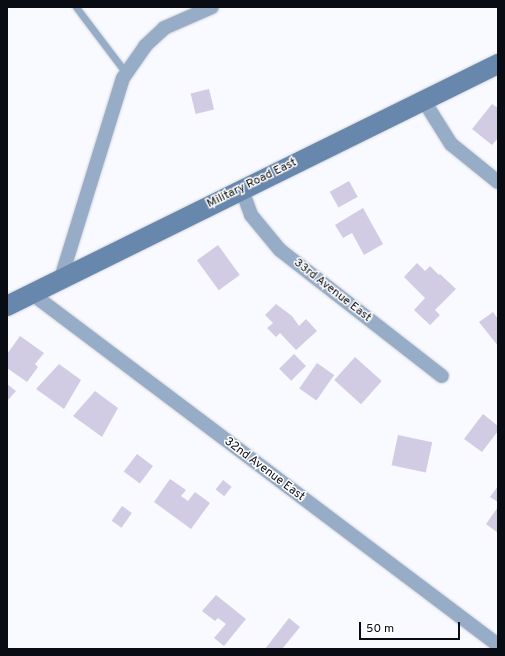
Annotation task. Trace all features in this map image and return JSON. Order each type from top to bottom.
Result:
[{"type":"street","points":[[61,278],[126,73],[145,46],[164,28],[212,7]]},
{"type":"street","name":"Military Road East","points":[[7,306],[61,278],[498,64]]},
{"type":"street","points":[[424,101],[451,144],[498,182]]},
{"type":"street","name":"33rd Avenue East","points":[[242,190],[251,215],[280,250],[442,376]]},
{"type":"street","name":"32nd Avenue East","points":[[31,293],[498,646]]},
{"type":"lane","points":[[76,7],[126,73]]},
{"type":"building","points":[[209,89],[214,109],[196,114],[191,94]]},
{"type":"building","points":[[492,104],[498,108],[498,138],[492,145],[472,129]]},
{"type":"building","points":[[349,181],[358,197],[338,207],[330,192]]},
{"type":"building","points":[[363,208],[383,244],[364,255],[352,233],[343,238],[335,225]]},
{"type":"building","points":[[218,245],[240,275],[219,290],[197,260]]},
{"type":"building","points":[[417,263],[425,271],[430,266],[456,289],[435,310],[440,315],[430,325],[414,310],[425,298],[404,277]]},
{"type":"building","points":[[276,304],[292,316],[299,326],[306,319],[317,331],[296,350],[280,333],[276,337],[267,328],[273,323],[265,315]]},
{"type":"building","points":[[493,312],[498,319],[498,346],[479,322]]},
{"type":"building","points":[[20,336],[44,353],[35,364],[38,367],[27,382],[7,368],[7,354]]},
{"type":"building","points":[[294,354],[306,366],[291,381],[279,369]]},
{"type":"building","points":[[355,357],[382,381],[361,404],[334,380]]},
{"type":"building","points":[[317,363],[334,375],[316,400],[299,388]]},
{"type":"building","points":[[59,364],[81,380],[64,409],[36,389]]},
{"type":"building","points":[[7,384],[16,391],[8,400],[7,399]]},
{"type":"building","points":[[95,391],[118,408],[102,437],[73,416]]},
{"type":"building","points":[[483,414],[498,426],[498,431],[482,452],[464,439]]},
{"type":"building","points":[[398,435],[432,442],[426,473],[392,465]]},
{"type":"building","points":[[137,454],[153,466],[140,484],[124,472]]},
{"type":"building","points":[[170,479],[186,490],[181,496],[188,501],[195,492],[210,503],[191,529],[154,502]]},
{"type":"building","points":[[223,480],[232,487],[224,496],[216,489]]},
{"type":"building","points":[[498,486],[498,502],[490,497]]},
{"type":"building","points":[[122,506],[132,513],[122,528],[112,521]]},
{"type":"building","points":[[498,507],[498,533],[486,524]]},
{"type":"building","points":[[216,595],[246,619],[224,646],[214,638],[226,624],[218,618],[215,621],[202,611]]},
{"type":"building","points":[[289,618],[300,627],[282,649],[265,649]]}]
